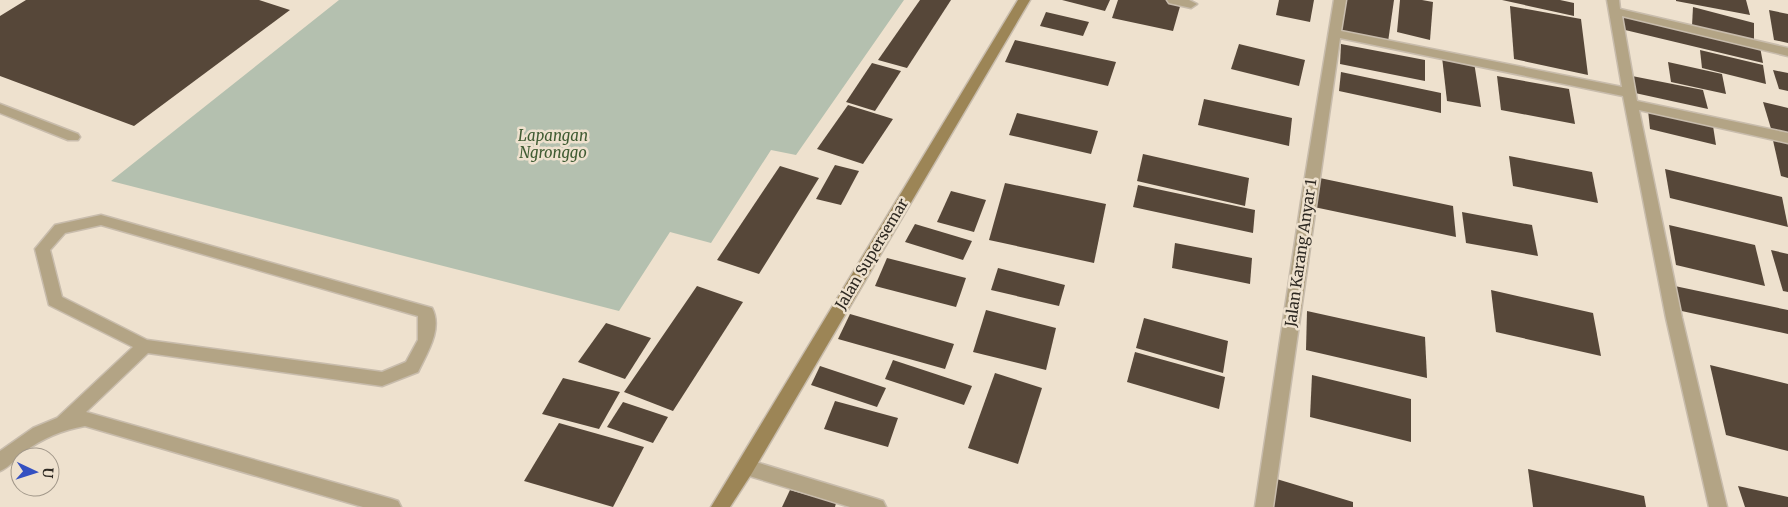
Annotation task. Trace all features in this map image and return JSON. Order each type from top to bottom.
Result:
[{"type":"main road","name":"Jalan Supersemar","points":[[720,507],[746,467],[1024,0]]},
{"type":"street","points":[[1173,0],[1191,4]]},
{"type":"street","name":"Jalan Karang Anyar 1","points":[[1264,507],[1340,0]]},
{"type":"street","points":[[1718,507],[1695,414],[1652,216],[1614,6],[1788,52]]},
{"type":"street","points":[[1334,33],[1630,99],[1788,138]]},
{"type":"street","points":[[0,108],[73,137]]},
{"type":"street","points":[[101,220],[426,312],[426,340],[412,367],[382,379],[145,346],[55,301],[42,249],[60,229],[101,220]]},
{"type":"street","points":[[64,422],[145,346]]},
{"type":"street","points":[[0,463],[10,452],[40,433],[64,422],[85,419],[392,507]]},
{"type":"street","points":[[746,467],[877,507]]},
{"type":"green space","name":"Lapangan Ngronggo","points":[[339,0],[904,0],[796,155],[771,150],[711,243],[670,232],[619,311],[111,181]]},
{"type":"building","points":[[26,0],[259,0],[290,10],[134,126],[0,76],[0,16]]},
{"type":"building","points":[[920,0],[951,0],[907,68],[878,60]]},
{"type":"building","points":[[1062,0],[1110,0],[1105,11]]},
{"type":"building","points":[[1118,0],[1168,0],[1181,3],[1173,31],[1112,18]]},
{"type":"building","points":[[1279,0],[1314,0],[1310,22],[1276,15]]},
{"type":"building","points":[[1342,0],[1394,0],[1388,42],[1336,30]]},
{"type":"building","points":[[1400,0],[1433,2],[1430,40],[1397,32]]},
{"type":"building","points":[[1502,0],[1560,0],[1574,3],[1574,16]]},
{"type":"building","points":[[1746,0],[1750,15],[1676,1]]},
{"type":"building","points":[[1510,6],[1581,19],[1588,75],[1514,59]]},
{"type":"building","points":[[1693,7],[1754,23],[1754,42],[1692,26]]},
{"type":"building","points":[[1769,10],[1788,14],[1788,43],[1774,40]]},
{"type":"building","points":[[1046,12],[1089,22],[1083,36],[1040,26]]},
{"type":"building","points":[[1621,15],[1760,47],[1763,63],[1621,29]]},
{"type":"building","points":[[1015,40],[1116,62],[1108,86],[1005,62]]},
{"type":"building","points":[[1239,44],[1305,60],[1299,86],[1231,69]]},
{"type":"building","points":[[1341,44],[1425,60],[1425,81],[1340,64]]},
{"type":"building","points":[[1700,50],[1763,65],[1766,84],[1702,68]]},
{"type":"building","points":[[1442,57],[1474,62],[1481,107],[1447,101]]},
{"type":"building","points":[[1668,62],[1722,74],[1726,94],[1671,82]]},
{"type":"building","points":[[872,63],[901,71],[875,111],[846,102]]},
{"type":"building","points":[[1773,70],[1788,73],[1788,91],[1779,89]]},
{"type":"building","points":[[1341,72],[1441,93],[1441,113],[1339,91]]},
{"type":"building","points":[[1497,76],[1569,89],[1575,124],[1501,110]]},
{"type":"building","points":[[1632,76],[1703,90],[1708,109],[1635,93]]},
{"type":"building","points":[[1204,99],[1292,118],[1289,146],[1198,125]]},
{"type":"building","points":[[1763,102],[1788,108],[1788,136],[1772,132]]},
{"type":"building","points":[[848,105],[893,119],[863,164],[817,149]]},
{"type":"building","points":[[1648,110],[1713,126],[1716,145],[1650,129]]},
{"type":"building","points":[[1017,113],[1098,131],[1091,154],[1009,135]]},
{"type":"building","points":[[1772,136],[1788,139],[1788,178],[1781,176]]},
{"type":"building","points":[[1143,154],[1249,178],[1245,206],[1137,181]]},
{"type":"building","points":[[1509,156],[1592,172],[1598,203],[1513,186]]},
{"type":"building","points":[[835,165],[859,171],[841,205],[816,199]]},
{"type":"building","points":[[780,166],[819,178],[759,274],[717,260]]},
{"type":"building","points":[[1665,169],[1782,197],[1788,227],[1670,198]]},
{"type":"building","points":[[1315,177],[1453,206],[1456,237],[1314,207]]},
{"type":"building","points":[[1005,183],[1106,204],[1094,263],[989,240]]},
{"type":"building","points":[[1138,185],[1255,210],[1253,233],[1133,207]]},
{"type":"building","points":[[951,191],[986,200],[974,232],[937,222]]},
{"type":"building","points":[[1462,212],[1532,225],[1538,256],[1466,243]]},
{"type":"building","points":[[915,224],[972,241],[963,260],[905,242]]},
{"type":"building","points":[[1669,225],[1755,245],[1765,286],[1676,265]]},
{"type":"building","points":[[1175,243],[1252,258],[1250,284],[1172,268]]},
{"type":"building","points":[[1771,250],[1788,254],[1788,292],[1783,291]]},
{"type":"building","points":[[887,258],[966,278],[956,307],[875,286]]},
{"type":"building","points":[[998,268],[1065,285],[1059,306],[991,290]]},
{"type":"building","points":[[1670,285],[1788,310],[1788,334],[1677,310]]},
{"type":"building","points":[[697,286],[743,302],[673,411],[624,392]]},
{"type":"building","points":[[1491,290],[1593,313],[1601,356],[1496,332]]},
{"type":"building","points":[[986,310],[1056,328],[1046,370],[973,352]]},
{"type":"building","points":[[1307,311],[1425,337],[1427,378],[1306,350]]},
{"type":"building","points":[[850,314],[954,344],[945,369],[838,339]]},
{"type":"building","points":[[1144,318],[1228,341],[1223,373],[1136,348]]},
{"type":"building","points":[[606,323],[651,338],[625,379],[578,362]]},
{"type":"building","points":[[1135,352],[1225,377],[1219,409],[1127,382]]},
{"type":"building","points":[[893,360],[972,386],[964,405],[885,379]]},
{"type":"building","points":[[1710,365],[1788,384],[1788,451],[1726,435]]},
{"type":"building","points":[[820,366],[886,388],[877,407],[811,385]]},
{"type":"building","points":[[995,373],[1042,388],[1018,464],[968,448]]},
{"type":"building","points":[[1312,375],[1411,399],[1411,442],[1310,417]]},
{"type":"building","points":[[563,378],[620,392],[599,429],[542,414]]},
{"type":"building","points":[[835,401],[898,418],[888,447],[824,429]]},
{"type":"building","points":[[623,402],[668,417],[653,443],[607,427]]},
{"type":"building","points":[[559,423],[644,447],[613,507],[524,481]]},
{"type":"building","points":[[1528,469],[1644,496],[1646,507],[1533,507]]},
{"type":"building","points":[[1270,477],[1353,502],[1353,507],[1266,507]]},
{"type":"building","points":[[1738,486],[1788,497],[1788,507],[1745,507]]},
{"type":"building","points":[[790,490],[836,503],[835,507],[782,507]]}]
